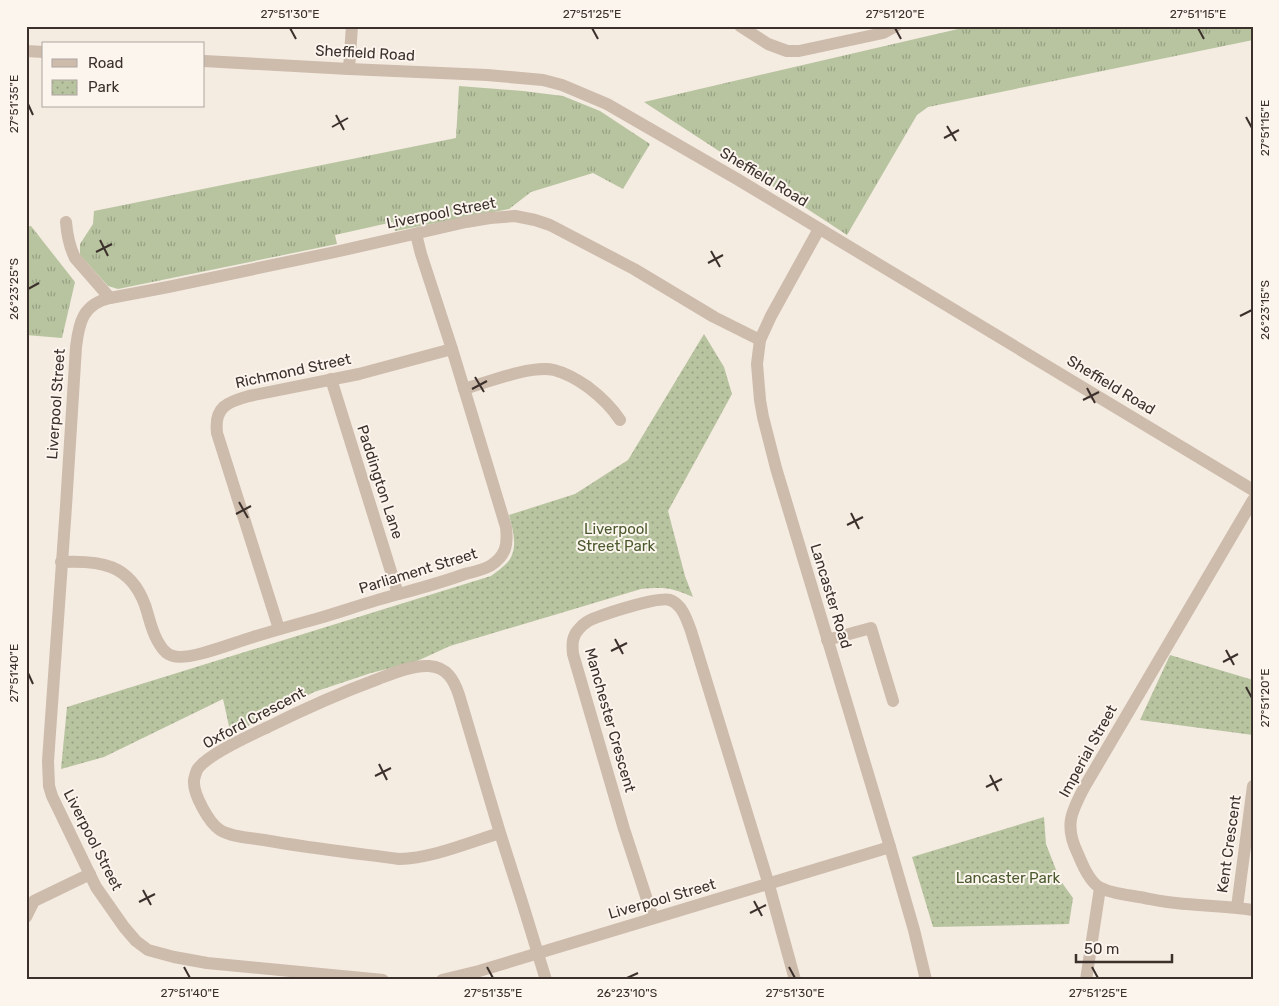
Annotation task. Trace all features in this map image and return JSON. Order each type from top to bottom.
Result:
[{"type":"street","points":[[349,69],[352,26]]},
{"type":"street","points":[[740,26],[768,44],[787,51],[798,51],[883,34],[896,26]]},
{"type":"street","points":[[26,51],[42,52]]},
{"type":"street","name":"Sheffield Road","points":[[205,60],[486,75],[543,80],[562,85],[607,104],[737,179],[1253,490]]},
{"type":"street","name":"Liverpool Street","points":[[383,980],[207,963],[148,950],[136,941],[124,927],[96,887],[52,796],[48,780],[48,761],[77,336],[83,315],[89,308],[102,300],[110,298],[466,222],[515,216],[550,225],[634,269],[701,310],[760,340]]},
{"type":"street","points":[[66,222],[71,250],[75,258],[110,298]]},
{"type":"street","name":"Lancaster Road","points":[[819,229],[771,316],[760,340],[758,372],[760,400],[779,477],[890,847],[926,980]]},
{"type":"street","name":"Parliament Street","points":[[62,562],[94,562],[106,565],[127,577],[141,595],[159,644],[165,652],[172,656],[181,657],[191,656],[279,628],[429,586],[489,566],[498,560],[505,551],[508,541],[506,527],[416,234]]},
{"type":"street","name":"Richmond Street","points":[[279,628],[217,433],[217,421],[222,407],[233,400],[359,374],[452,349]]},
{"type":"street","points":[[464,389],[522,372],[552,370],[566,374],[584,384],[602,398],[620,420]]},
{"type":"street","name":"Paddington Lane","points":[[331,379],[398,594]]},
{"type":"street","name":"Imperial Street","points":[[1100,888],[1083,866],[1072,839],[1070,828],[1075,804],[1253,500]]},
{"type":"street","name":"Manchester Crescent","points":[[653,918],[614,795],[573,654],[572,644],[574,636],[579,629],[594,618],[650,601],[671,600],[687,619],[769,884]]},
{"type":"street","points":[[827,640],[872,628],[893,701]]},
{"type":"street","name":"Oxford Crescent","points":[[500,833],[412,859],[399,859],[270,841],[223,832],[211,822],[199,800],[194,781],[196,772],[201,765],[217,754],[242,739],[335,695],[415,667],[427,666],[445,670],[451,676],[457,690],[546,980]]},
{"type":"street","name":"Kent Crescent","points":[[1237,907],[1253,786]]},
{"type":"street","name":"Liverpool Street","points":[[442,980],[890,847]]},
{"type":"street","points":[[26,917],[34,901],[90,874]]},
{"type":"street","points":[[769,884],[795,980]]},
{"type":"street","points":[[1086,980],[1100,888],[1176,903],[1237,907],[1253,910]]},
{"type":"green space","points":[[971,26],[1253,26],[1253,40],[928,107],[917,115],[847,235],[644,102]]},
{"type":"green space","points":[[459,86],[563,96],[600,111],[650,144],[623,189],[593,173],[531,192],[509,209],[395,231],[393,222],[335,235],[337,244],[118,289],[108,286],[80,255],[80,244],[93,224],[94,211],[456,138]]},
{"type":"green space","points":[[31,226],[75,282],[62,338],[26,335],[26,227]]},
{"type":"green space","name":"Liverpool Street Park","points":[[704,334],[724,367],[732,394],[668,511],[685,576],[693,597],[667,588],[641,589],[450,646],[415,662],[371,673],[314,692],[231,735],[223,699],[104,757],[61,769],[67,707],[491,576],[507,563],[513,552],[514,540],[509,515],[575,494],[628,460]]},
{"type":"green space","points":[[1170,655],[1253,680],[1253,735],[1140,720]]},
{"type":"green space","name":"Lancaster Park","points":[[1044,817],[1046,844],[1060,880],[1073,898],[1069,924],[933,927],[912,857]]}]
